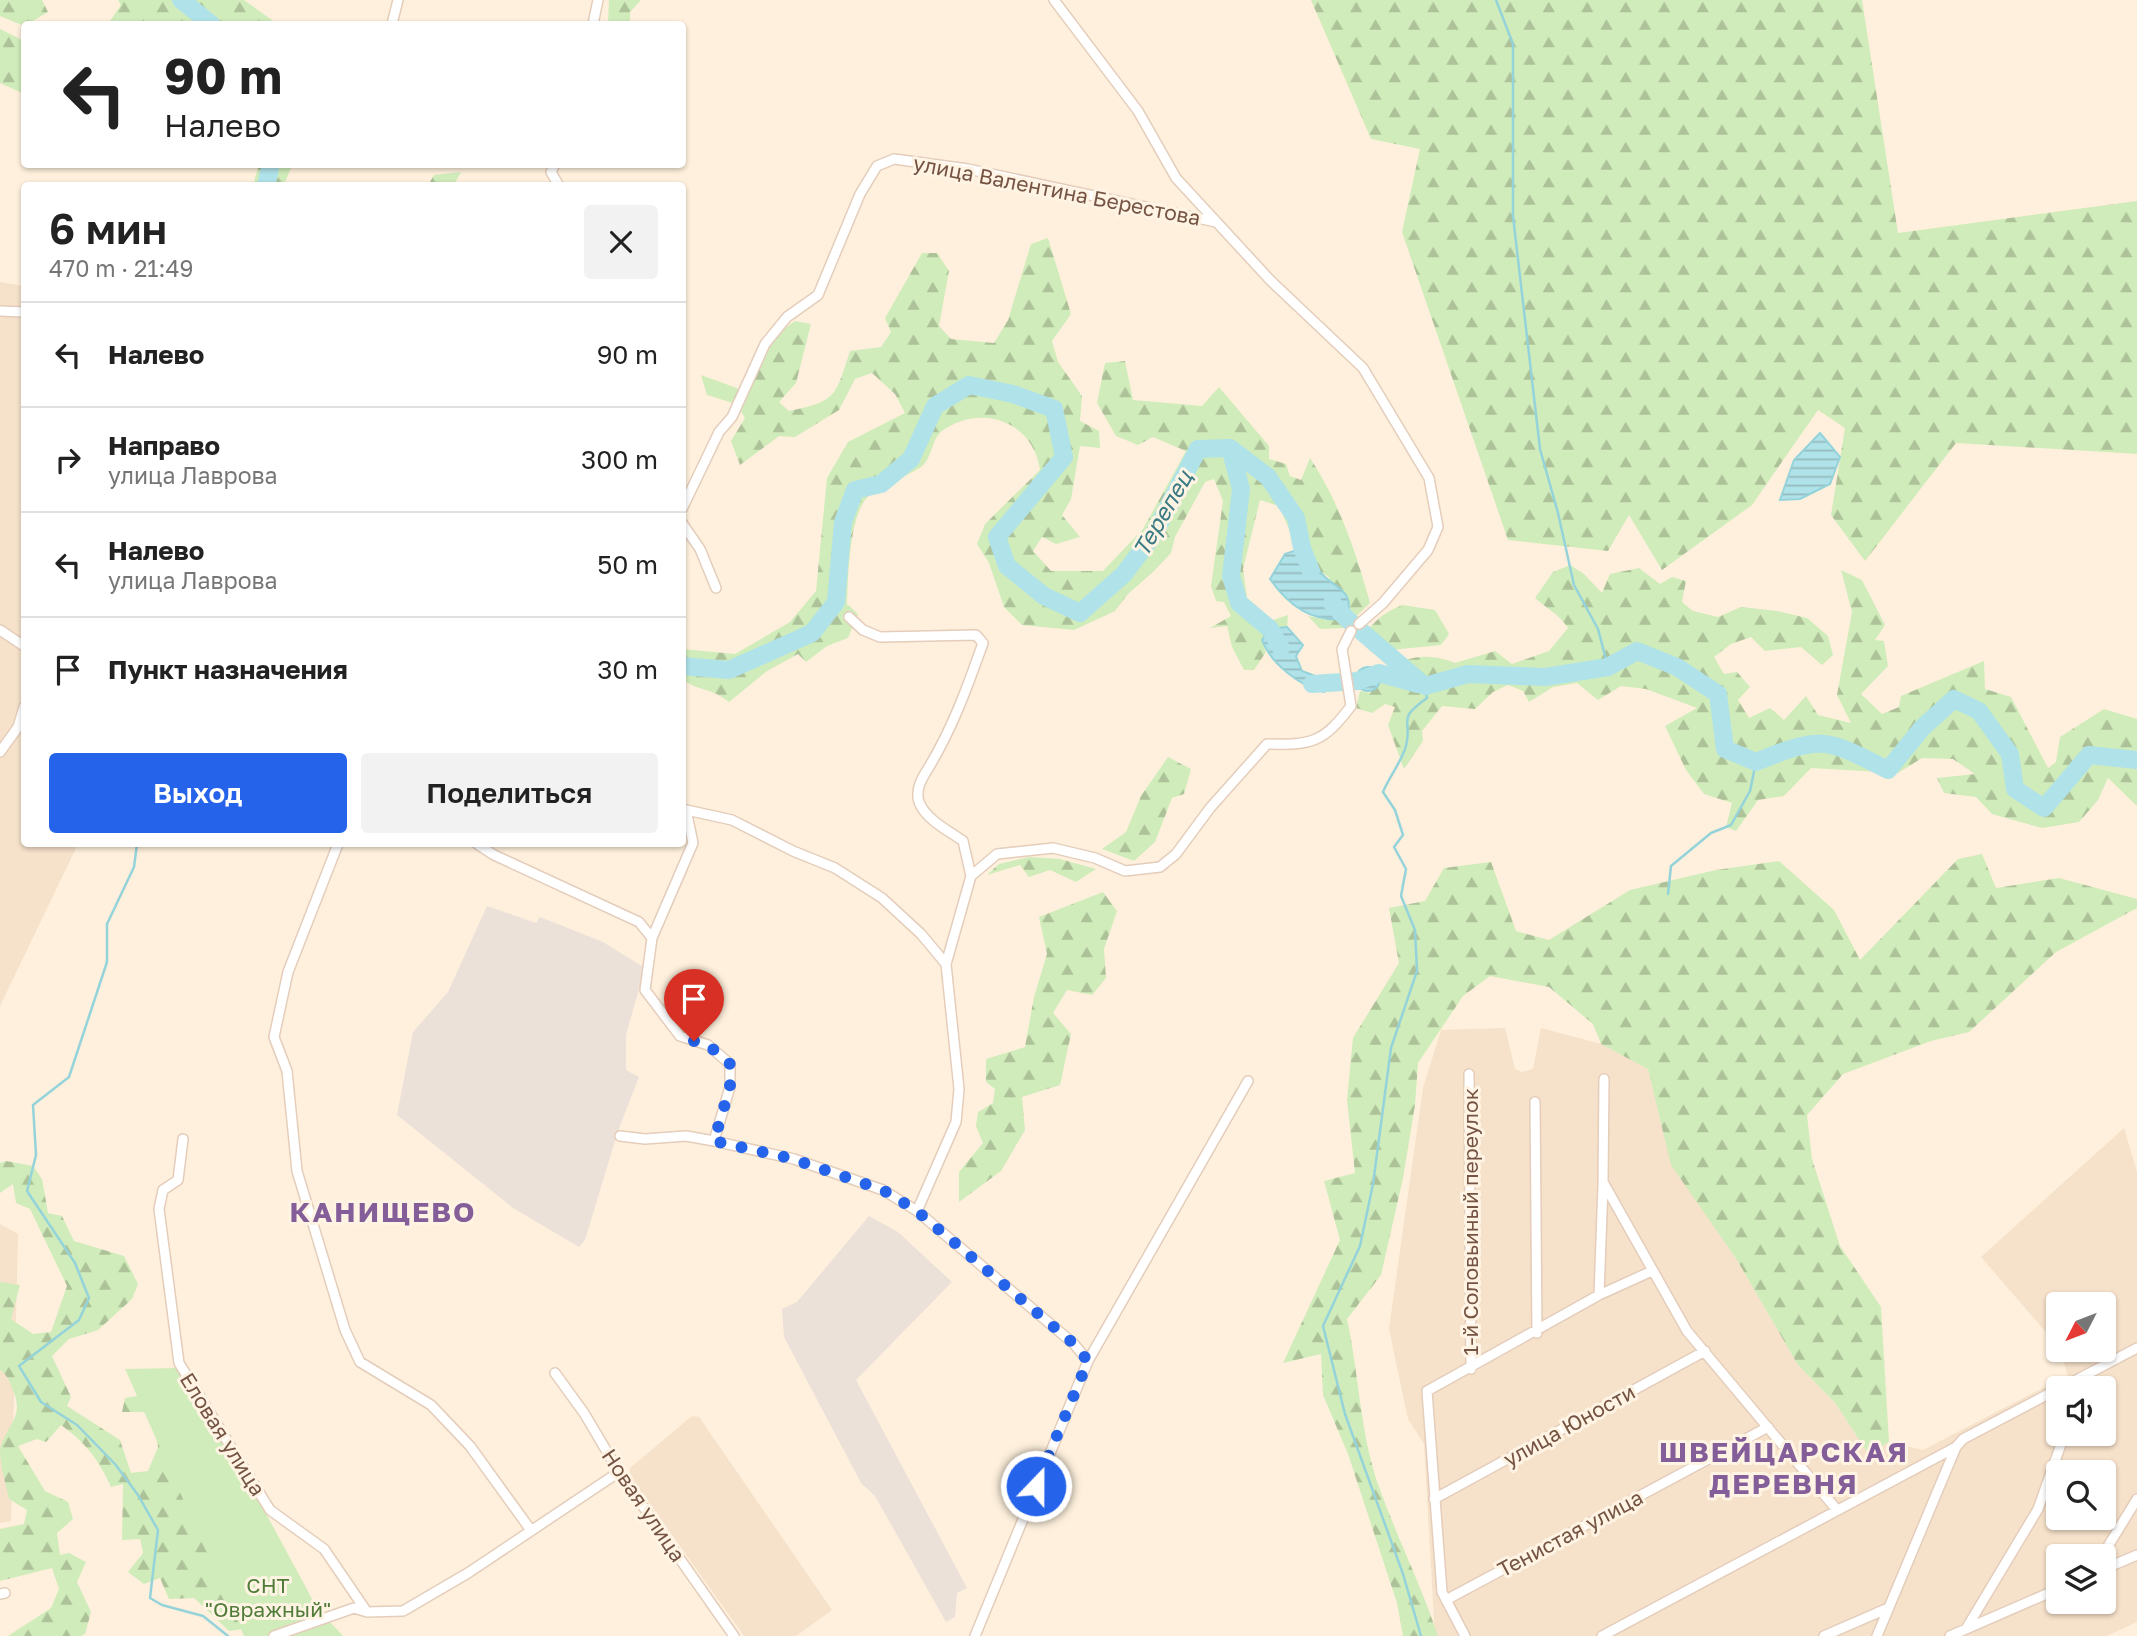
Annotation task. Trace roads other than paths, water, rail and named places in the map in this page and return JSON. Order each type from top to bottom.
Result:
[{"type":"street","points":[[393,21],[398,0]]},
{"type":"street","points":[[594,21],[598,0]]},
{"type":"street","points":[[1054,0],[1138,111],[1176,178],[1270,280],[1363,368],[1429,478],[1438,527],[1428,550],[1383,603],[1359,624]]},
{"type":"street","name":"улица Валентина Берестова","points":[[686,501],[719,432],[732,416],[765,344],[788,317],[818,295],[860,194],[877,166],[894,159],[968,169],[1218,222]]},
{"type":"street","points":[[0,311],[21,313]]},
{"type":"street","points":[[686,529],[700,549],[716,588]]},
{"type":"street","points":[[849,617],[863,630],[880,636],[976,635],[983,643],[952,729],[920,781],[918,793],[920,804],[932,819],[963,841],[971,876],[946,964],[959,1089],[956,1122],[917,1211]]},
{"type":"street","points":[[0,630],[21,644]]},
{"type":"street","points":[[971,876],[998,854],[1053,848],[1095,858],[1125,871],[1160,867],[1176,854],[1210,808],[1267,744],[1305,744],[1333,729],[1351,706],[1351,689],[1342,649],[1351,631]]},
{"type":"street","points":[[0,752],[18,727],[21,717]]},
{"type":"street","points":[[686,809],[732,820],[793,851],[835,868],[882,898],[921,934],[946,964]]},
{"type":"street","points":[[686,818],[692,843],[652,938],[645,990],[680,1036],[708,1045],[730,1064],[730,1087],[714,1141]]},
{"type":"street","points":[[337,847],[288,972],[274,1037],[287,1071],[297,1171],[345,1330],[360,1362],[431,1405],[470,1446],[530,1529]]},
{"type":"street","points":[[482,847],[639,922],[652,938]]},
{"type":"street","name":"1-й Соловьиный переулок","points":[[1469,1074],[1471,1369]]},
{"type":"street","points":[[1599,1295],[1604,1079]]},
{"type":"street","points":[[975,1636],[1088,1361],[1248,1081]]},
{"type":"street","points":[[1535,1101],[1537,1333]]},
{"type":"street","points":[[620,1136],[645,1139],[686,1136],[714,1141],[793,1159],[883,1190],[917,1211],[1074,1344],[1088,1361]]},
{"type":"street","name":"Еловая улица","points":[[183,1139],[178,1180],[163,1190],[159,1209],[179,1363],[270,1510],[324,1549],[367,1612]]},
{"type":"street","points":[[1603,1182],[1687,1331],[1837,1510]]},
{"type":"street","points":[[1465,1636],[1442,1592],[1427,1391],[1537,1333],[1599,1295],[1652,1271]]},
{"type":"street","points":[[2085,1376],[2137,1348]]},
{"type":"street","name":"улица Юности","points":[[1434,1499],[1705,1351]]},
{"type":"street","name":"Новая улица","points":[[555,1373],[584,1413],[619,1472],[734,1636]]},
{"type":"street","points":[[1877,1636],[1886,1609],[1956,1447],[1963,1439],[2046,1395]]},
{"type":"street","name":"Тенистая улица","points":[[1446,1600],[1768,1427]]},
{"type":"street","points":[[1966,1629],[2038,1509],[2060,1446]]},
{"type":"street","points":[[1602,1636],[1956,1447]]},
{"type":"street","points":[[274,1636],[354,1608],[367,1612],[403,1611],[468,1573],[530,1529],[619,1472]]},
{"type":"street","points":[[2109,1544],[2137,1499]]},
{"type":"street","points":[[2116,1564],[2137,1555]]},
{"type":"street","points":[[1950,1636],[2046,1594]]},
{"type":"street","points":[[1824,1636],[1886,1609]]},
{"type":"water","points":[[1820,433],[1840,457],[1830,484],[1800,499],[1780,500],[1794,460]]},
{"type":"water","points":[[1302,548],[1311,555],[1324,576],[1346,594],[1349,608],[1347,619],[1334,620],[1302,611],[1285,597],[1270,579],[1285,554]]},
{"type":"water","points":[[1287,627],[1303,645],[1296,656],[1302,671],[1336,684],[1324,692],[1305,685],[1287,673],[1272,657],[1262,640],[1270,629]]},
{"type":"water","points":[[1368,667],[1377,670],[1380,679],[1377,688],[1368,691],[1359,688],[1356,679],[1359,670]]},
{"type":"waterway","name":"Терепец","points":[[181,0],[207,21]]},
{"type":"waterway","points":[[1496,0],[1513,44],[1513,216],[1540,449],[1574,585],[1598,629],[1608,667]]},
{"type":"waterway","name":"Терепец","points":[[267,182],[270,168]]},
{"type":"waterway","name":"Терепец","points":[[686,666],[729,670],[812,633],[836,602],[843,522],[855,490],[881,484],[911,459],[935,406],[969,385],[1013,394],[1054,409],[1064,457],[997,537],[1007,566],[1044,596],[1080,613],[1124,574],[1154,534],[1198,449],[1230,448],[1268,477],[1296,518],[1302,548],[1311,571]]},
{"type":"waterway","name":"Терепец","points":[[1230,448],[1241,489],[1231,576],[1239,603],[1270,629],[1281,648]]},
{"type":"waterway","name":"Терепец","points":[[1332,603],[1425,686],[1468,674],[1545,677],[1608,667],[1637,651],[1677,667],[1718,694],[1725,749],[1756,762],[1796,747],[1823,744],[1850,751],[1888,770],[1922,728],[1954,699],[1979,711],[2010,754],[2015,789],[2044,808],[2089,755],[2137,760]]},
{"type":"waterway","name":"Терепец","points":[[1312,684],[1358,681],[1379,673],[1418,684]]},
{"type":"waterway","points":[[1421,1636],[1403,1574],[1345,1414],[1323,1326],[1360,1246],[1373,1184],[1391,1048],[1417,971],[1415,930],[1401,896],[1406,869],[1394,847],[1403,835],[1395,810],[1383,792],[1406,746],[1408,716],[1427,698],[1425,686]]},
{"type":"waterway","points":[[1668,894],[1671,866],[1711,833],[1731,825],[1750,791],[1756,762]]},
{"type":"waterway","points":[[137,847],[134,867],[107,924],[107,962],[69,1077],[33,1105],[36,1155],[27,1191],[75,1263],[89,1298],[79,1320],[19,1366],[41,1402],[77,1425],[115,1464],[138,1495],[158,1530],[150,1598],[162,1605],[203,1616],[228,1636]]},
{"type":"district","name":"КАНИЩЕВО","points":[[383,1211]]},
{"type":"district","name":"ШВЕЙЦАРСКАЯ ДЕРЕВНЯ","points":[[1784,1467]]},
{"type":"park label","name":"СНТ \"Овражный\"","points":[[268,1597]]}]
